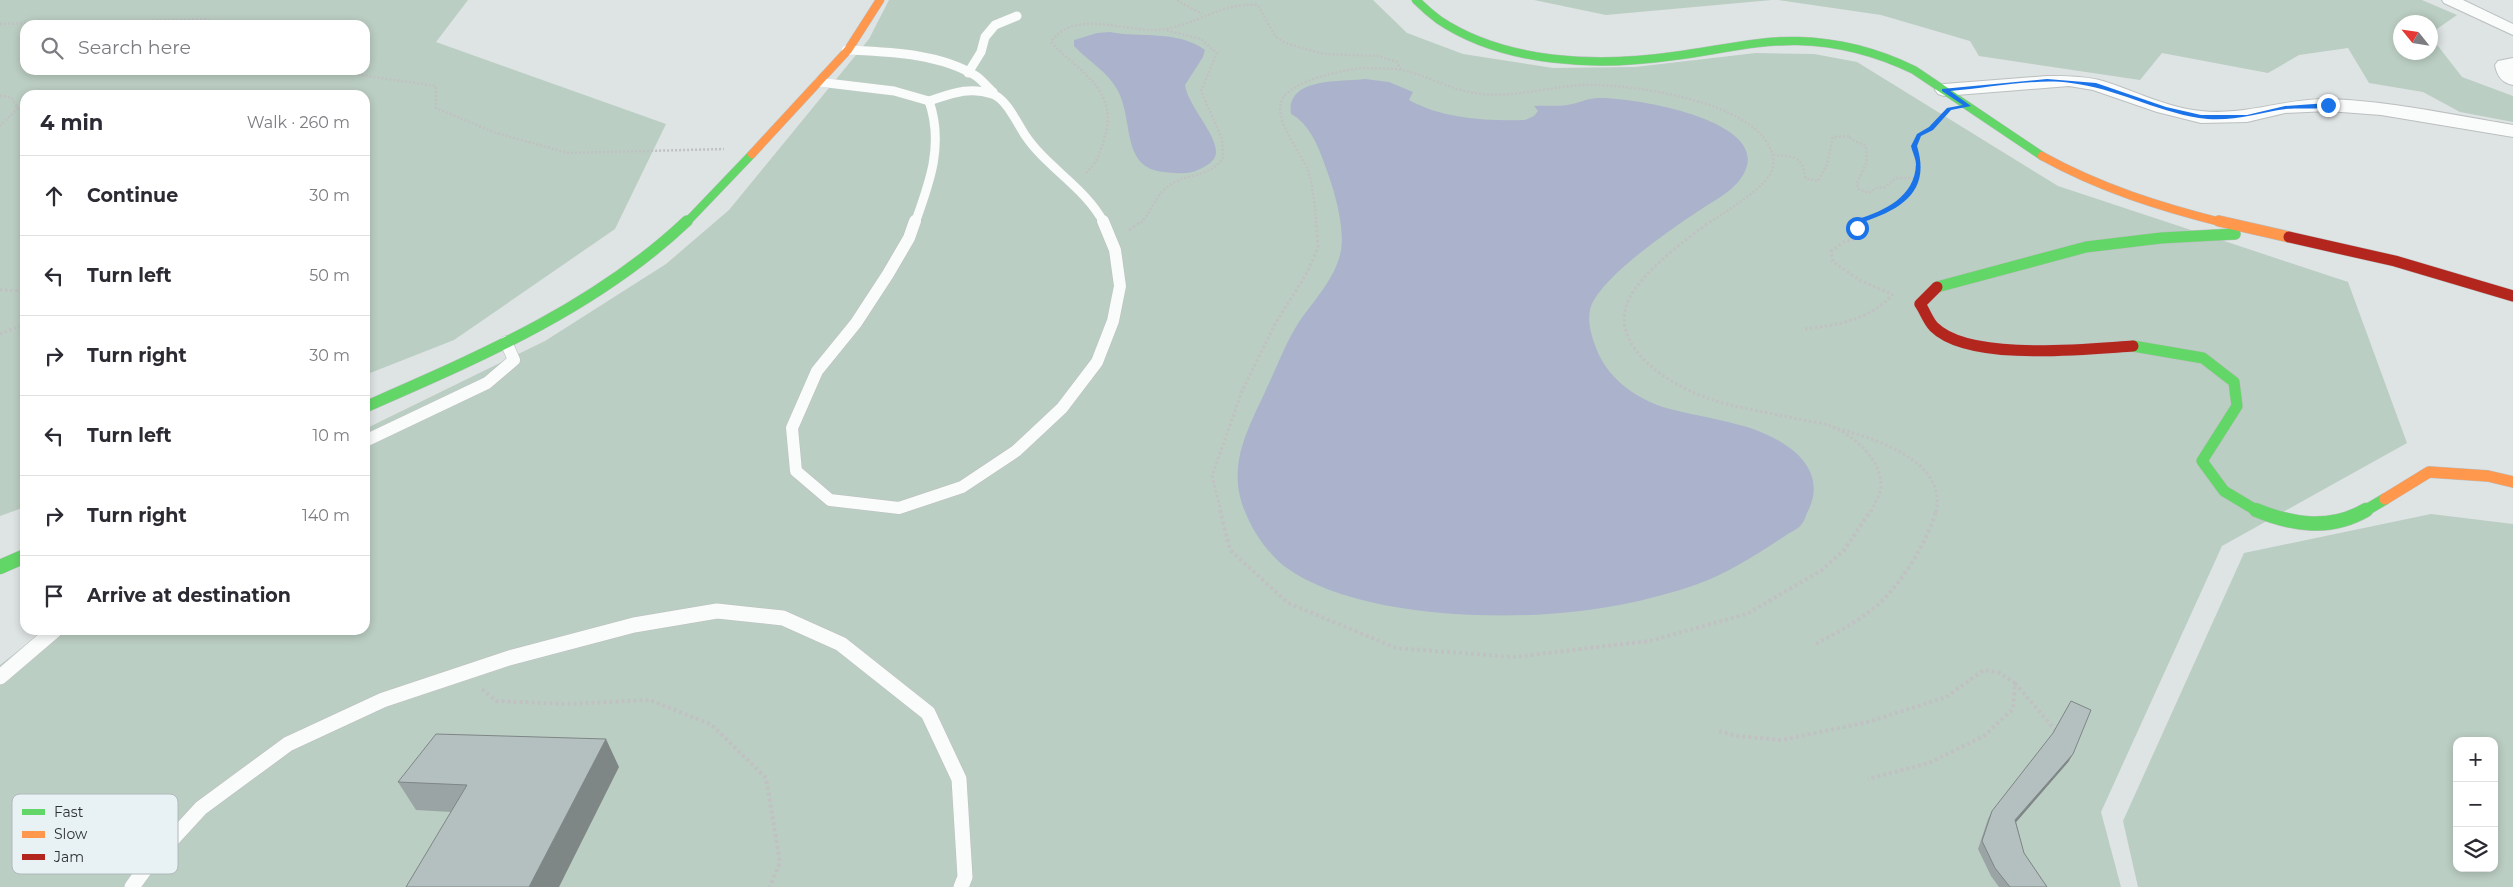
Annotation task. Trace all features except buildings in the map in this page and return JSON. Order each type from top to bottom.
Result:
[{"type":"street","points":[[370,405],[506,342],[589,297],[645,258],[681,226],[819,82],[846,50],[880,0]]},
{"type":"street","points":[[1416,0],[1428,14],[1454,28],[1511,49],[1556,57],[1596,60],[1658,58],[1778,41],[1814,42],[1858,49],[1902,64],[2042,155],[2087,180],[2129,196],[2192,215],[2358,252],[2513,296]]},
{"type":"street","points":[[2450,0],[2513,30]]},
{"type":"street","points":[[2513,63],[2504,66],[2506,74],[2513,80]]},
{"type":"street","points":[[1944,90],[2047,81],[2069,81],[2096,85],[2164,108],[2201,117],[2247,116],[2285,108],[2328,105],[2381,109],[2513,131]]},
{"type":"street","points":[[2269,233],[2161,238],[2086,247],[1935,287],[1920,304],[1935,328],[1967,344],[2025,351],[2139,346],[2204,358],[2234,382],[2237,406],[2202,461],[2224,492],[2257,511],[2304,525],[2349,520],[2429,472],[2488,476],[2513,482]]},
{"type":"street","points":[[0,567],[20,558]]},
{"type":"lane","points":[[968,73],[981,52],[984,38],[995,25],[1017,16]]},
{"type":"lane","points":[[846,50],[918,58],[953,66],[977,77],[1004,104],[1029,141],[1069,182],[1090,200],[1103,221],[1115,250],[1120,286],[1113,321],[1097,362],[1056,414],[1016,451],[962,487],[899,508],[830,500],[796,471],[792,428],[817,371],[856,323],[909,238],[930,183],[937,146],[935,118],[928,101]]},
{"type":"lane","points":[[819,82],[894,91],[928,101],[969,89],[994,94]]},
{"type":"lane","points":[[370,438],[487,383],[514,360],[506,342]]},
{"type":"lane","points":[[178,833],[201,808],[288,744],[383,700],[509,658],[634,625],[717,611],[783,618],[840,644],[928,713],[959,778],[965,877],[961,887]]},
{"type":"lane","points":[[0,677],[49,635]]},
{"type":"lane","points":[[132,887],[141,874]]},
{"type":"path","points":[[1177,0],[1202,14]]},
{"type":"path","points":[[1241,1],[1258,5],[1275,36],[1285,44],[1324,54],[1378,56],[1396,62],[1401,70]]},
{"type":"path","points":[[1069,182],[1089,172],[1097,159],[1104,140],[1107,117],[1103,98],[1095,82],[1050,42],[1053,36],[1069,26],[1080,24],[1131,30],[1161,29],[1185,25],[1210,9]]},
{"type":"path","points":[[166,20],[209,20]]},
{"type":"path","points":[[0,24],[20,24]]},
{"type":"path","points":[[1110,237],[1137,228],[1151,213],[1157,197],[1167,186],[1220,165],[1224,156],[1222,136],[1201,92],[1203,80],[1214,66],[1217,53],[1210,43],[1198,37],[1161,29]]},
{"type":"path","points":[[1816,644],[1880,603],[1922,546],[1937,510],[1938,492],[1927,474],[1907,456],[1882,442],[1828,425],[1716,401],[1679,387],[1650,365],[1633,348],[1626,332],[1624,316],[1629,300],[1641,282],[1683,241],[1762,185],[1772,172],[1773,155],[1767,141],[1751,125],[1732,114],[1673,94],[1618,86],[1592,85],[1510,94],[1482,94],[1457,89],[1401,70],[1358,68],[1332,73],[1308,81],[1292,89],[1283,98],[1280,111],[1283,123],[1308,171],[1315,210],[1318,247],[1308,271],[1291,294],[1242,391],[1212,476],[1230,550],[1288,603],[1396,648],[1514,657],[1650,641],[1746,614],[1822,570],[1845,549],[1869,516],[1881,488],[1876,464],[1858,443],[1828,425]]},
{"type":"path","points":[[360,75],[436,86],[436,108],[496,133],[568,153],[757,148]]},
{"type":"path","points":[[0,96],[11,97],[18,108],[0,126]]},
{"type":"path","points":[[1923,301],[1892,294],[1863,284],[1833,262],[1831,251],[1844,242],[1856,238],[1861,221],[1883,213],[1904,200],[1916,178],[1919,164],[1914,146],[1919,135],[1931,128],[1949,109],[1968,106]]},
{"type":"path","points":[[1773,155],[1795,156],[1802,160],[1806,168],[1805,178],[1818,181],[1827,165],[1833,136],[1850,136],[1851,139],[1861,142],[1866,146],[1867,162],[1857,183],[1858,189],[1869,193],[1876,188],[1885,188],[1891,180],[1899,176],[1916,178]]},
{"type":"path","points":[[0,290],[20,291]]},
{"type":"path","points":[[1805,329],[1852,322],[1885,304],[1892,294]]},
{"type":"path","points":[[0,334],[20,326]]},
{"type":"path","points":[[1719,731],[1737,736],[1782,740],[1868,722],[1946,697],[1984,670],[2000,673],[2015,684],[2056,729],[2056,738]]},
{"type":"path","points":[[462,673],[496,701],[567,704],[650,700],[712,725],[766,778],[780,862],[770,887]]},
{"type":"path","points":[[1868,779],[1929,763],[1984,736],[2013,708],[2015,684]]},
{"type":"green space","points":[[0,0],[468,0],[436,42],[666,124],[615,229],[454,340],[370,373],[370,90],[20,90],[20,509],[0,516]]},
{"type":"green space","points":[[889,0],[1373,0],[1407,33],[1463,54],[1553,68],[1635,67],[1756,53],[1814,54],[1857,62],[2058,186],[2348,282],[2407,443],[2222,546],[2101,812],[2121,887],[0,887],[0,665],[39,635],[370,635],[370,427],[545,341],[666,264],[729,210],[869,39]]},
{"type":"green space","points":[[1534,0],[1772,0],[1606,15]]},
{"type":"green space","points":[[1778,0],[2422,0],[2457,15],[2438,28],[2438,15],[2393,15],[2393,60],[2438,60],[2438,46],[2462,77],[2513,96],[2513,122],[2460,112],[2423,92],[2369,83],[2348,48],[2299,55],[2268,73],[2162,53],[2140,80],[1979,56],[1970,41],[1881,15]]},
{"type":"green space","points":[[2431,514],[2513,524],[2513,887],[2138,887],[2123,821],[2244,553]]},
{"type":"water","points":[[1110,32],[1171,37],[1194,44],[1205,50],[1203,57],[1185,85],[1191,102],[1215,145],[1216,153],[1210,163],[1194,172],[1181,173],[1150,169],[1141,162],[1131,142],[1123,103],[1114,84],[1074,46],[1074,40],[1097,33]]},
{"type":"water","points":[[1365,79],[1389,82],[1413,92],[1409,100],[1436,111],[1466,118],[1525,120],[1534,116],[1538,111],[1534,106],[1567,105],[1595,98],[1616,99],[1667,107],[1695,116],[1720,126],[1739,140],[1748,156],[1743,175],[1739,181],[1724,195],[1672,229],[1621,269],[1606,284],[1596,298],[1590,310],[1590,327],[1604,364],[1617,380],[1643,399],[1663,407],[1758,431],[1795,452],[1811,473],[1814,490],[1804,522],[1799,527],[1741,563],[1695,585],[1659,596],[1622,604],[1548,614],[1484,615],[1448,613],[1411,610],[1375,603],[1341,594],[1310,582],[1284,566],[1272,555],[1253,528],[1240,496],[1238,479],[1242,446],[1291,336],[1334,270],[1341,250],[1342,240],[1338,208],[1323,160],[1309,130],[1298,118],[1291,114],[1292,102],[1297,93],[1306,87],[1329,82]]},
{"type":"traffic: fast","points":[[1416,0],[1439,20],[1463,33],[1489,44],[1545,57],[1574,60],[1631,60],[1671,57],[1776,41],[1816,42],[1857,48],[1896,61],[1914,70],[2042,156]]},
{"type":"traffic: fast","points":[[370,405],[510,341],[581,302],[614,281],[674,233],[701,208],[752,154]]},
{"type":"traffic: fast","points":[[1937,287],[2086,247],[2161,238],[2235,234]]},
{"type":"traffic: fast","points":[[2133,346],[2203,358],[2234,382],[2237,406],[2202,461],[2224,491],[2257,511],[2304,525],[2349,520],[2385,499]]},
{"type":"traffic: fast","points":[[0,567],[20,558]]},
{"type":"traffic: slow","points":[[752,154],[848,50],[880,0]]},
{"type":"traffic: slow","points":[[2042,156],[2071,172],[2131,197],[2162,207],[2289,237]]},
{"type":"traffic: slow","points":[[2385,499],[2429,472],[2488,476],[2513,482]]},
{"type":"traffic: jam","points":[[2289,237],[2395,261],[2513,296]]},
{"type":"traffic: jam","points":[[1937,287],[1920,304],[1930,321],[1934,327],[1950,338],[1972,345],[1999,349],[2028,350],[2133,346]]},
{"type":"route","points":[[1857,228],[1861,221],[1883,213],[1904,200],[1916,178],[1919,164],[1914,146],[1919,135],[1931,128],[1949,109],[1968,106],[1944,90],[2047,81],[2069,81],[2096,85],[2164,108],[2201,117],[2247,116],[2285,108],[2328,105]]}]
